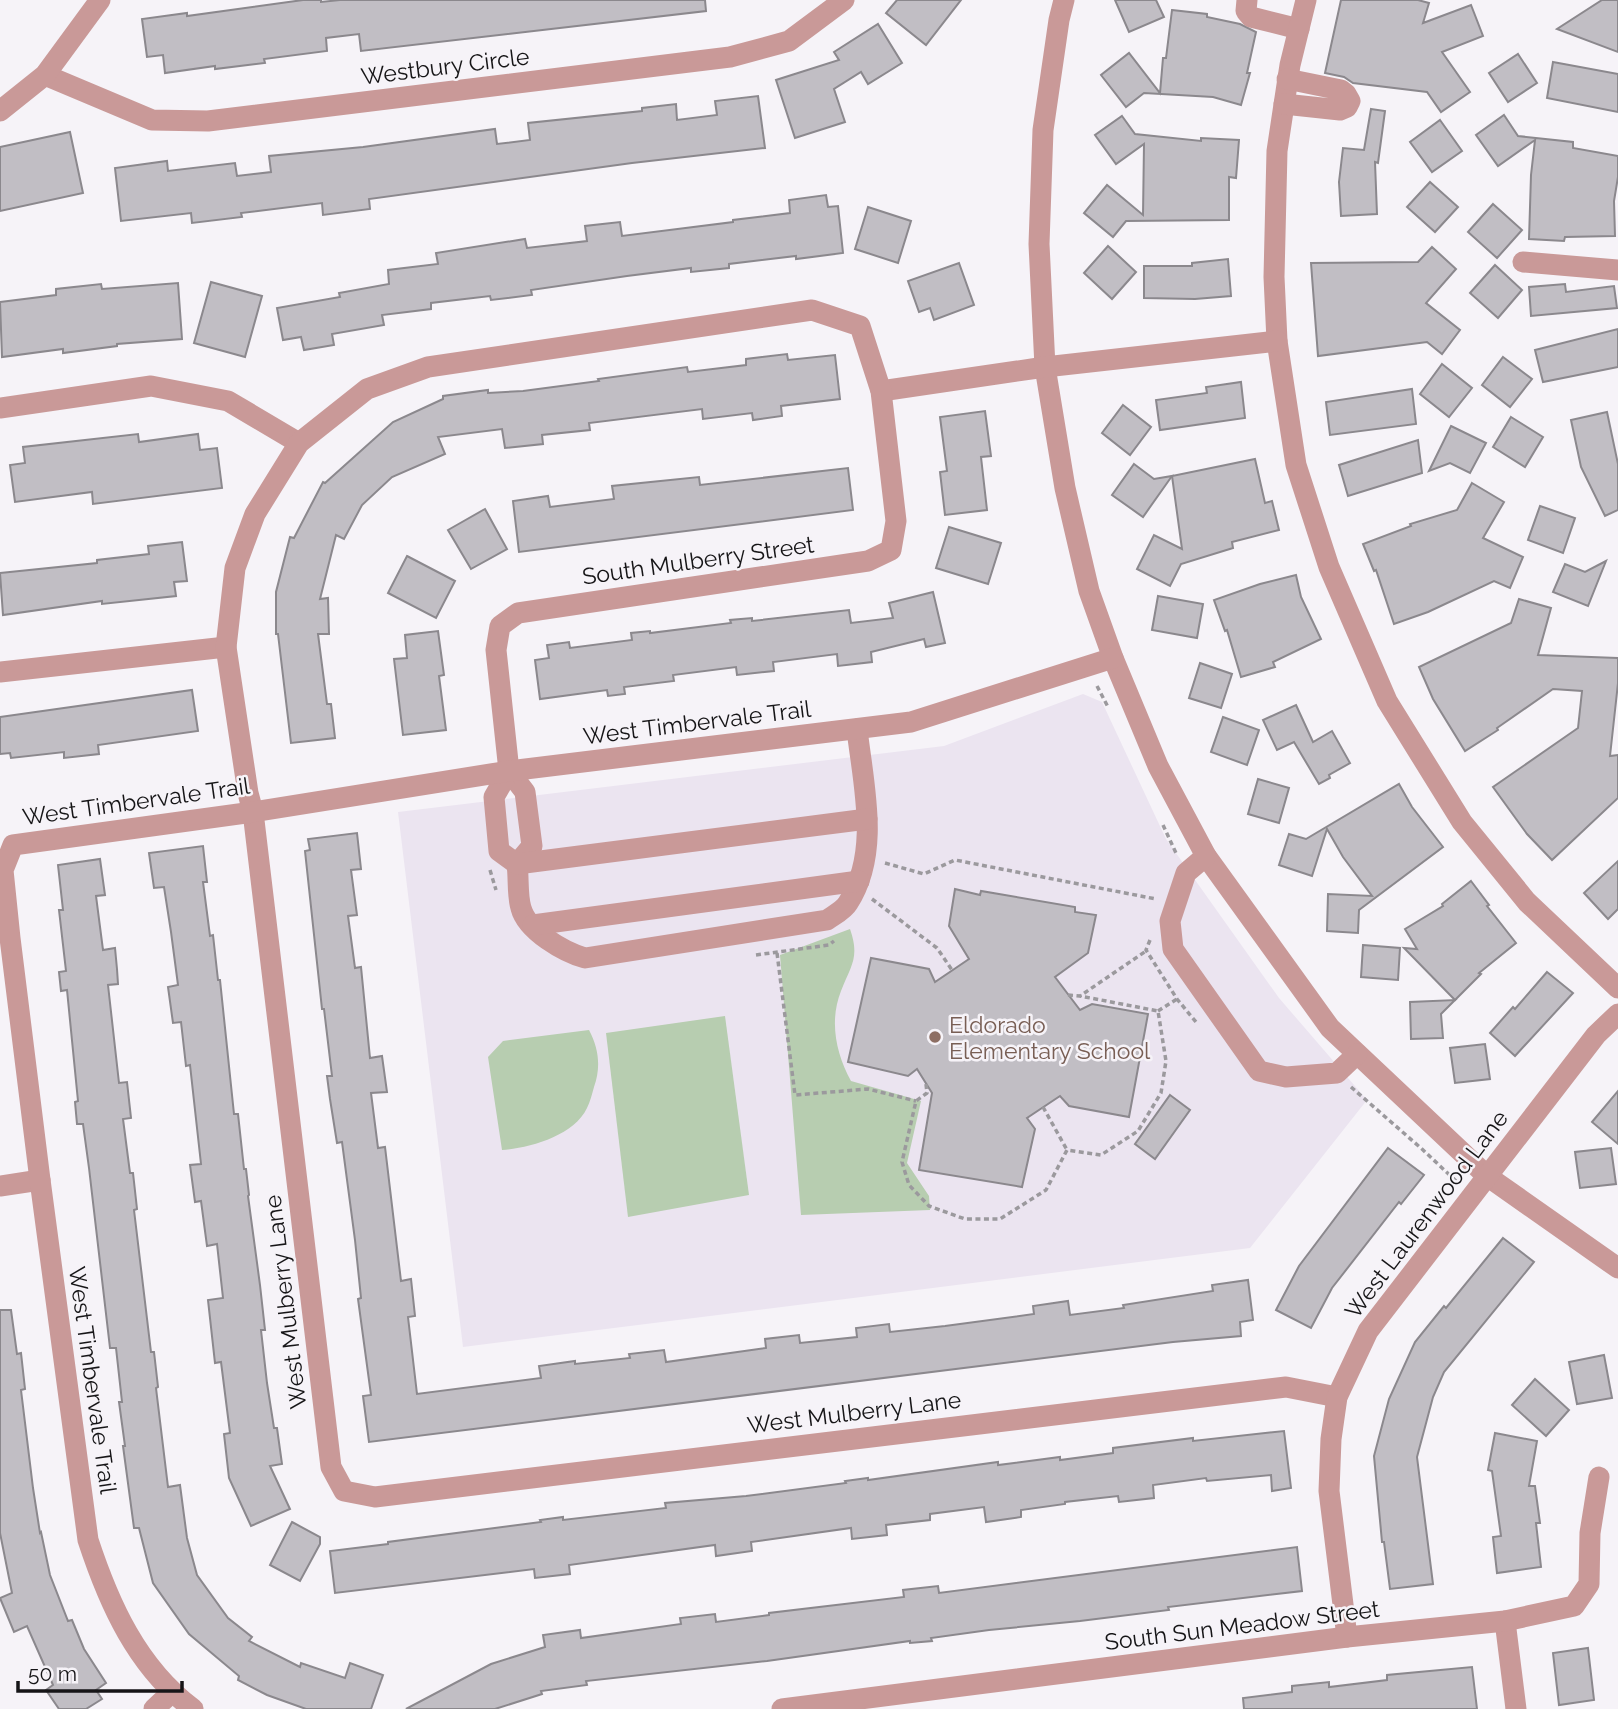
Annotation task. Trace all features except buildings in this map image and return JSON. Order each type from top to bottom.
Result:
[{"type":"street","points":[[0,111],[45,75],[100,0]]},
{"type":"street","name":"Westbury Circle","points":[[45,75],[152,120],[208,121],[730,57],[789,41],[844,0]]},
{"type":"street","points":[[1064,0],[1043,130],[1039,244],[1045,367],[1065,488],[1088,591],[1158,766],[1206,856],[1330,1028],[1487,1176],[1618,1268]]},
{"type":"street","points":[[1247,0],[1246,11],[1251,16],[1298,29]]},
{"type":"street","points":[[1302,1],[1287,79],[1276,163],[1274,277],[1277,341],[1296,466],[1329,567],[1387,701],[1462,822],[1527,902],[1618,988]]},
{"type":"street","points":[[1283,104],[1340,110],[1347,107],[1350,101],[1340,90],[1287,79]]},
{"type":"street","points":[[1523,262],[1618,270]]},
{"type":"street","name":"West Mulberry Lane","points":[[881,391],[860,326],[812,310],[428,367],[367,389],[299,443],[255,514],[235,568],[226,647],[253,812],[331,1467],[344,1492],[374,1497],[1286,1387],[1337,1397]]},
{"type":"street","points":[[881,391],[1045,367],[1277,341]]},
{"type":"street","points":[[0,408],[151,386],[228,401],[299,443]]},
{"type":"street","name":"South Mulberry Street","points":[[509,771],[495,650],[500,626],[518,613],[869,561],[891,550],[896,521],[881,391]]},
{"type":"street","points":[[0,672],[226,647]]},
{"type":"street","name":"West Timbervale Trail","points":[[193,1709],[171,1693],[126,1632],[104,1589],[88,1540],[5,938],[3,870],[13,845],[253,812],[509,771],[911,722],[1113,658]]},
{"type":"street","points":[[857,729],[867,819],[864,889],[827,920],[586,958],[567,953],[541,935],[521,910],[517,864],[532,846],[525,792],[509,771],[494,796],[499,851],[517,864],[867,819]]},
{"type":"street","points":[[1206,856],[1186,873],[1170,921],[1173,949],[1259,1071],[1286,1077],[1337,1073],[1357,1054]]},
{"type":"street","points":[[533,925],[864,889]]},
{"type":"street","name":"West Laurenwood Lane","points":[[1347,1637],[1329,1491],[1331,1439],[1337,1397],[1368,1331],[1596,1035],[1618,1014]]},
{"type":"street","points":[[0,1185],[40,1180]]},
{"type":"street","name":"South Sun Meadow Street","points":[[782,1709],[1347,1637],[1505,1621],[1574,1606],[1589,1584],[1590,1533],[1599,1477]]},
{"type":"street","points":[[1505,1621],[1516,1709]]},
{"type":"street","points":[[154,1709],[171,1693]]},
{"type":"path","points":[[1085,667],[1102,694],[1113,719]]},
{"type":"path","points":[[1160,818],[1177,856]]},
{"type":"path","points":[[883,862],[924,874],[955,860],[1163,900]]},
{"type":"path","points":[[864,889],[937,948],[953,970]]},
{"type":"path","points":[[1080,996],[1146,950],[1150,938]]},
{"type":"path","points":[[1146,950],[1177,999],[1201,1029]]},
{"type":"path","points":[[777,953],[795,1095],[868,1089],[916,1101]]},
{"type":"path","points":[[1068,995],[1158,1011],[1177,999]]},
{"type":"path","points":[[1067,1150],[1101,1155],[1138,1131],[1161,1093],[1166,1061],[1158,1011]]},
{"type":"path","points":[[926,1084],[927,1093],[916,1101],[902,1162],[909,1185],[929,1206],[965,1219],[999,1219],[1046,1190],[1067,1150]]},
{"type":"path","points":[[1340,1088],[1352,1086],[1473,1195]]},
{"type":"path","points":[[1043,1107],[1067,1150]]},
{"type":"shaded area","points":[[1083,694],[1102,702],[1166,839],[1279,998],[1367,1100],[1250,1248],[463,1347],[398,812],[944,746]]},
{"type":"green space","points":[[850,929],[854,955],[835,1014],[841,1060],[851,1081],[921,1101],[907,1163],[929,1196],[930,1210],[801,1215],[780,955]]},
{"type":"green space","points":[[725,1016],[749,1195],[628,1217],[606,1033]]},
{"type":"green space","points":[[589,1030],[597,1051],[598,1072],[589,1103],[581,1118],[550,1139],[525,1147],[502,1150],[488,1057],[503,1041]]},
{"type":"place","name":"Eldorado Elementary School","points":[[935,1037]]}]
